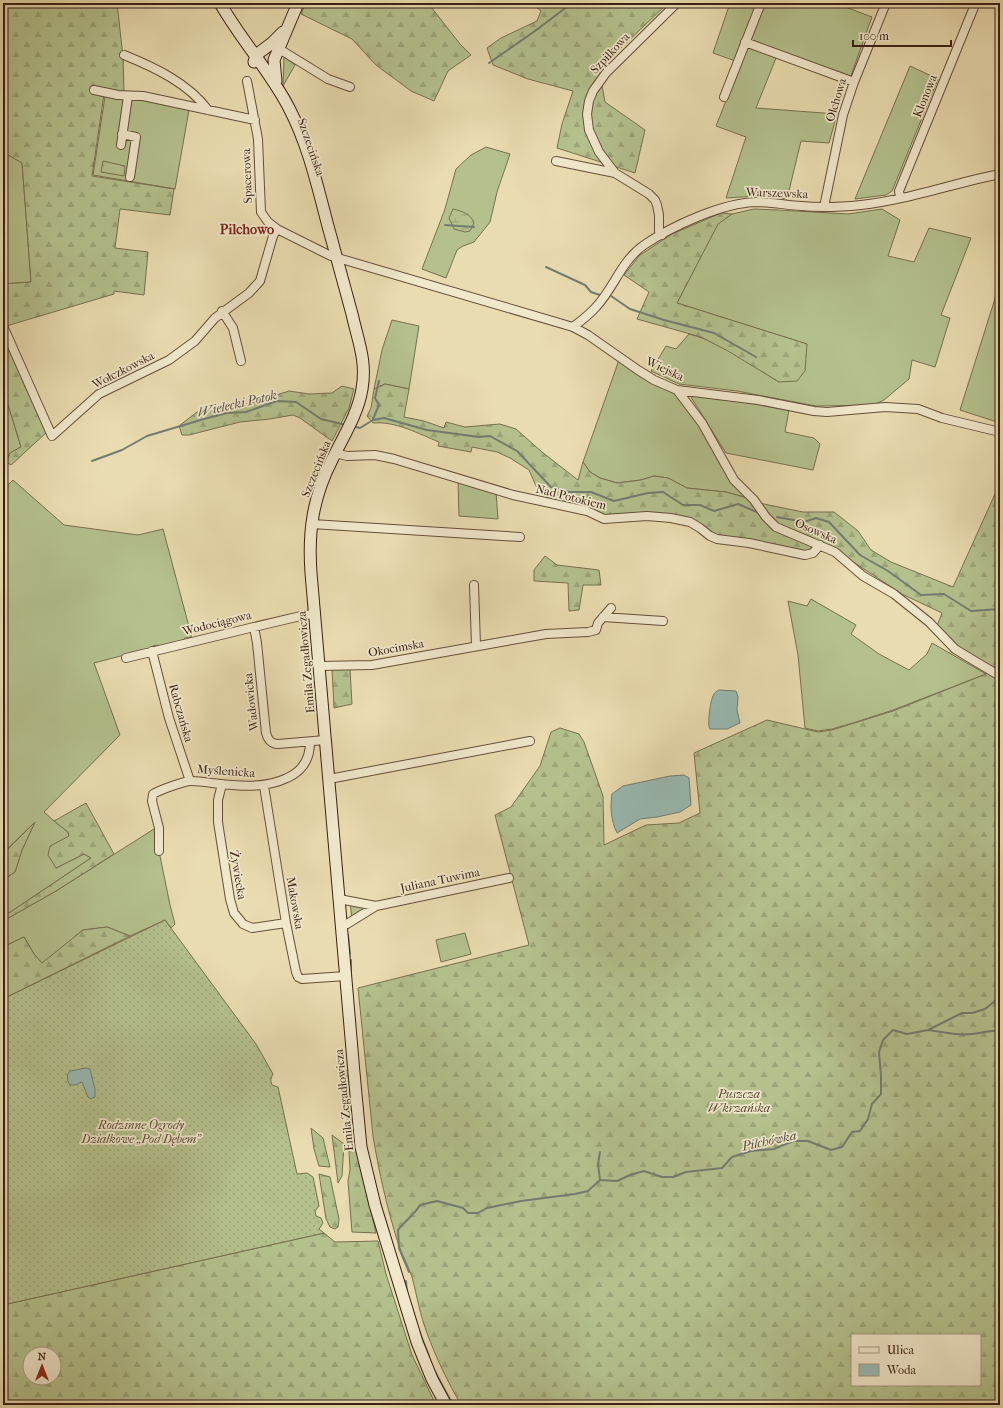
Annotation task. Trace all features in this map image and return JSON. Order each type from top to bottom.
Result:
[{"type":"main road","name":"Szczecińska","points":[[213,3],[233,36],[257,60],[292,128],[334,257]]},
{"type":"main road","name":"Szczecińska","points":[[220,3],[257,60],[281,92],[295,120],[303,141],[341,288],[362,348],[364,366],[362,390],[354,414],[328,468],[317,496],[310,542]]},
{"type":"main road","points":[[257,60],[270,60],[288,27],[298,3]]},
{"type":"main road","points":[[276,49],[274,74],[276,83],[281,92]]},
{"type":"main road","name":"Emila Zegadłowicza","points":[[310,542],[319,666],[358,1123],[366,1172],[412,1330],[427,1367],[446,1405]]},
{"type":"street","name":"Szpilkowa","points":[[615,173],[599,152],[589,130],[587,114],[589,101],[593,91],[606,73],[677,3]]},
{"type":"street","points":[[724,97],[760,3]]},
{"type":"street","name":"Olchowa","points":[[824,207],[843,115],[854,82],[886,3]]},
{"type":"street","name":"Klonowa","points":[[900,198],[898,191],[974,7],[974,3]]},
{"type":"street","points":[[745,42],[854,82]]},
{"type":"street","points":[[276,49],[328,79],[350,87]]},
{"type":"street","points":[[124,54],[164,72],[195,95],[208,110]]},
{"type":"street","name":"Spacerowa","points":[[247,81],[258,139],[260,209],[262,216],[277,229],[334,257]]},
{"type":"street","points":[[94,90],[118,95],[143,96],[255,120]]},
{"type":"street","points":[[120,145],[128,96]]},
{"type":"street","points":[[122,134],[136,138],[130,177]]},
{"type":"street","name":"Szpilkowa","points":[[556,161],[615,173],[649,194],[654,200],[659,215],[659,230],[662,235]]},
{"type":"street","name":"Warszewska","points":[[574,327],[596,307],[626,262],[644,245],[715,210],[756,202],[824,207],[862,205],[900,198],[1000,174]]},
{"type":"street","name":"Wołczkowska","points":[[3,326],[52,436],[99,394],[145,372],[183,351],[196,341],[214,318],[249,293],[260,281],[273,236],[277,229]]},
{"type":"street","name":"Wiejska","points":[[334,257],[574,327],[654,380],[677,390],[758,400],[814,411],[827,412],[884,407],[918,409],[942,418],[1000,432]]},
{"type":"street","points":[[222,311],[233,328],[241,361]]},
{"type":"street","name":"Osowska","points":[[677,390],[702,423],[734,480],[754,500],[776,527],[835,552],[863,576],[894,594],[929,622],[955,649],[1000,676]]},
{"type":"street","name":"Nad Potokiem","points":[[336,453],[347,456],[382,456],[513,495],[587,511],[604,519],[647,516],[671,518],[690,522],[717,539],[749,543],[804,555],[813,553],[820,545]]},
{"type":"street","points":[[312,524],[520,537]]},
{"type":"street","points":[[474,585],[476,646]]},
{"type":"street","name":"Okocimska","points":[[319,666],[372,665],[546,634],[588,632],[596,630],[598,623],[611,608]]},
{"type":"street","name":"Wodociągowa","points":[[126,658],[308,614],[315,614]]},
{"type":"street","points":[[603,617],[663,621]]},
{"type":"street","name":"Wadowicka","points":[[254,627],[268,738],[275,744],[326,740]]},
{"type":"street","name":"Rabczańska","points":[[152,651],[171,724],[190,781]]},
{"type":"street","points":[[329,779],[530,741]]},
{"type":"street","name":"Myślenicka","points":[[159,851],[159,828],[152,801],[152,796],[155,793],[190,781],[264,786],[284,780],[301,770],[308,756],[310,742]]},
{"type":"street","name":"Żywiecka","points":[[222,784],[218,800],[218,822],[230,899],[234,913],[243,924],[252,928],[286,923]]},
{"type":"street","name":"Makowska","points":[[264,786],[286,923],[298,977],[346,976]]},
{"type":"street","name":"Juliana Tuwima","points":[[341,926],[347,924],[376,906],[509,878]]},
{"type":"street","name":"Juliana Tuwima","points":[[339,899],[376,906]]},
{"type":"green space","points":[[3,3],[117,3],[123,57],[124,92],[104,94],[92,176],[174,189],[170,215],[120,209],[115,248],[148,252],[144,295],[114,291],[114,294],[3,327],[3,284],[31,282],[22,163],[3,152]]},
{"type":"green space","points":[[306,3],[428,3],[460,44],[471,55],[448,71],[434,101],[411,91],[376,65],[352,39],[301,14]]},
{"type":"green space","points":[[531,3],[668,3],[599,69],[605,102],[645,130],[635,173],[557,148],[562,124],[573,91],[528,79],[493,65],[487,48],[501,38],[537,21],[541,11]]},
{"type":"green space","points":[[730,3],[835,3],[872,17],[849,81],[776,58],[756,108],[837,114],[829,143],[801,141],[787,199],[756,196],[726,198],[746,137],[716,126],[741,63],[713,53]]},
{"type":"green space","points":[[284,57],[295,65],[283,86]]},
{"type":"green space","points":[[910,66],[938,79],[892,191],[886,195],[855,199]]},
{"type":"green space","points":[[105,96],[125,100],[144,100],[189,110],[175,189],[93,175]]},
{"type":"green space","points":[[486,147],[510,154],[497,192],[490,222],[474,242],[457,250],[446,278],[422,269],[445,209],[456,169],[471,155]]},
{"type":"green space","points":[[3,152],[22,162],[31,282],[3,284]]},
{"type":"green space","points":[[103,161],[125,166],[124,176],[101,172]]},
{"type":"green space","points":[[453,209],[463,212],[471,217],[474,223],[470,231],[465,232],[454,229],[449,218]]},
{"type":"green space","points":[[754,209],[848,214],[882,209],[900,220],[888,256],[914,262],[929,228],[971,238],[941,315],[950,318],[935,367],[912,360],[909,379],[884,400],[873,405],[816,406],[737,391],[679,384],[651,371],[666,346],[676,349],[689,334],[713,342],[725,348],[779,382],[807,344],[677,303],[718,223],[732,214]]},
{"type":"green space","points":[[721,213],[732,214],[718,224],[677,303],[807,344],[805,371],[797,381],[779,382],[728,351],[701,337],[637,319],[649,292],[624,275],[640,255],[672,234]]},
{"type":"green space","points":[[998,289],[1000,290],[1000,423],[960,410]]},
{"type":"green space","points":[[392,320],[419,326],[409,389],[385,384],[374,389],[382,350]]},
{"type":"green space","points":[[3,330],[47,432],[11,465],[6,462],[10,453],[21,447],[3,388]]},
{"type":"green space","points":[[620,357],[677,390],[720,456],[748,494],[744,497],[726,492],[687,488],[668,478],[654,476],[641,480],[617,483],[600,478],[590,472],[583,462]]},
{"type":"green space","name":"Puszcza Wkrzańska","points":[[385,384],[409,389],[404,417],[424,421],[444,428],[446,422],[465,427],[500,424],[516,429],[542,452],[578,480],[583,462],[590,472],[600,478],[617,483],[641,480],[654,476],[668,478],[687,488],[726,492],[764,504],[803,512],[834,512],[858,531],[871,550],[891,562],[953,587],[1000,483],[1000,1405],[461,1405],[442,1370],[427,1333],[420,1312],[412,1277],[398,1243],[387,1203],[373,1136],[358,988],[529,945],[495,815],[511,807],[540,766],[551,732],[560,728],[579,734],[584,742],[603,796],[604,845],[646,825],[679,823],[700,813],[694,753],[767,720],[818,732],[832,730],[893,711],[986,674],[993,669],[961,649],[937,626],[942,613],[902,594],[835,550],[818,542],[804,553],[715,536],[688,519],[609,517],[548,501],[548,498],[536,486],[529,470],[510,458],[497,452],[472,447],[471,452],[438,446],[439,442],[399,426],[373,423],[367,416],[371,408],[374,389]]},
{"type":"green space","points":[[342,386],[354,389],[349,408],[332,441],[300,418],[293,415],[240,422],[189,435],[182,435],[179,426],[197,412],[219,406],[248,404],[289,391],[309,394],[332,393]]},
{"type":"green space","points":[[3,388],[21,447],[10,453],[3,467]]},
{"type":"green space","points":[[689,394],[789,410],[785,432],[814,438],[820,444],[813,470],[726,453]]},
{"type":"green space","points":[[13,480],[64,525],[138,535],[163,529],[192,638],[185,638],[183,640],[159,646],[153,646],[151,648],[94,663],[120,735],[44,812],[68,832],[69,836],[56,868],[84,854],[91,858],[9,913],[3,914],[3,880],[15,872],[22,850],[35,822],[3,853],[3,490]]},
{"type":"green space","points":[[458,480],[496,492],[498,519],[459,516]]},
{"type":"green space","points":[[545,556],[557,565],[599,570],[601,585],[583,585],[579,610],[569,611],[568,583],[534,581],[534,570]]},
{"type":"green space","points":[[811,599],[856,625],[851,634],[879,654],[909,670],[927,654],[932,643],[986,674],[893,710],[856,722],[832,729],[818,731],[805,728],[798,655],[788,601],[807,606]]},
{"type":"green space","points":[[332,669],[350,669],[352,704],[334,708]]},
{"type":"green space","points":[[86,803],[114,854],[56,891],[3,921],[3,914],[9,913],[91,858],[84,854],[56,868],[48,855],[50,846],[69,836],[68,832],[54,821]]},
{"type":"green space","points":[[35,822],[22,850],[15,872],[3,880],[3,854]]},
{"type":"green space","points":[[154,829],[159,840],[159,851],[175,924],[171,928],[165,920],[130,936],[107,927],[83,930],[42,964],[24,937],[3,947],[3,921],[56,891]]},
{"type":"green space","points":[[350,903],[367,907],[352,918]]},
{"type":"green space","name":"Rodzinne Ogrody Działkowe „Pod Dębem”","points":[[165,920],[256,1044],[273,1074],[271,1083],[272,1085],[278,1087],[297,1174],[307,1173],[313,1177],[319,1206],[315,1211],[316,1216],[321,1218],[323,1223],[319,1229],[324,1233],[3,1305],[3,999]]},
{"type":"green space","points":[[107,927],[130,936],[3,999],[3,947],[24,937],[34,954],[42,963],[83,930]]},
{"type":"green space","points":[[465,933],[471,954],[441,962],[436,940]]},
{"type":"green space","points":[[350,1070],[362,1171],[376,1233],[352,1232],[348,1181],[350,1170],[345,1071]]},
{"type":"green space","points":[[311,1128],[323,1138],[330,1167],[319,1166],[314,1149]]},
{"type":"green space","points":[[332,1135],[344,1144],[342,1176],[338,1183]]},
{"type":"green space","points":[[319,1174],[330,1177],[339,1219],[338,1227],[335,1229],[330,1227],[326,1219]]},
{"type":"green space","points":[[324,1233],[335,1242],[378,1241],[386,1274],[412,1355],[436,1405],[3,1405],[3,1305]]},
{"type":"water","points":[[719,690],[736,691],[738,697],[737,710],[740,723],[727,729],[710,729],[709,720],[711,701],[714,693]]},
{"type":"water","points":[[684,775],[689,778],[691,805],[680,812],[640,819],[617,833],[613,824],[611,804],[612,794],[623,786],[670,776]]},
{"type":"water","points":[[86,1068],[90,1069],[95,1089],[95,1097],[91,1099],[88,1097],[82,1082],[75,1085],[70,1085],[67,1076],[70,1071]]},
{"type":"waterway","points":[[489,63],[572,3]]},
{"type":"waterway","points":[[445,225],[474,227]]},
{"type":"waterway","points":[[546,267],[585,285],[591,292],[600,295]]},
{"type":"waterway","points":[[611,296],[630,309],[664,320],[714,333],[756,357]]},
{"type":"waterway","points":[[373,419],[379,405],[375,398],[379,381]]},
{"type":"waterway","name":"Wielecki Potok","points":[[92,461],[122,450],[147,436],[227,413],[246,412],[277,401],[296,402],[321,419],[346,425]]},
{"type":"waterway","name":"Wielecki Potok","points":[[352,426],[360,428],[373,420],[384,418],[427,430],[479,437],[490,436],[517,451],[551,487],[569,492],[591,492],[614,501],[648,493],[663,492],[683,505],[700,505],[714,511],[738,504],[759,513]]},
{"type":"waterway","name":"Wielecki Potok","points":[[777,517],[804,522],[816,518],[829,522],[860,555],[888,571],[921,595],[944,594],[971,611],[1000,609]]},
{"type":"waterway","points":[[348,935],[350,954]]},
{"type":"waterway","points":[[351,960],[351,971]]},
{"type":"waterway","name":"Pilchówka","points":[[409,1272],[399,1248],[398,1230],[420,1205],[437,1201],[463,1208],[468,1213],[478,1213],[487,1208],[521,1201],[588,1191],[600,1180],[617,1181],[644,1171],[662,1177],[673,1177],[686,1172],[722,1168],[732,1157],[751,1151],[774,1149],[793,1141],[808,1141],[831,1150],[842,1147],[852,1132],[860,1131],[868,1119],[872,1104],[881,1094],[879,1052],[883,1040],[893,1030],[907,1034],[928,1030],[962,1013],[972,1013],[985,1009],[1000,997]]},
{"type":"waterway","points":[[928,1030],[950,1034],[972,1034],[1000,1031]]},
{"type":"waterway","points":[[600,1152],[598,1164],[600,1180]]},
{"type":"waterway","points":[[406,1281],[407,1292]]},
{"type":"waterway","points":[[418,1328],[429,1356]]},
{"type":"waterway","points":[[432,1366],[453,1405]]},
{"type":"district","name":"Pilchowo","points":[[247,229]]}]
